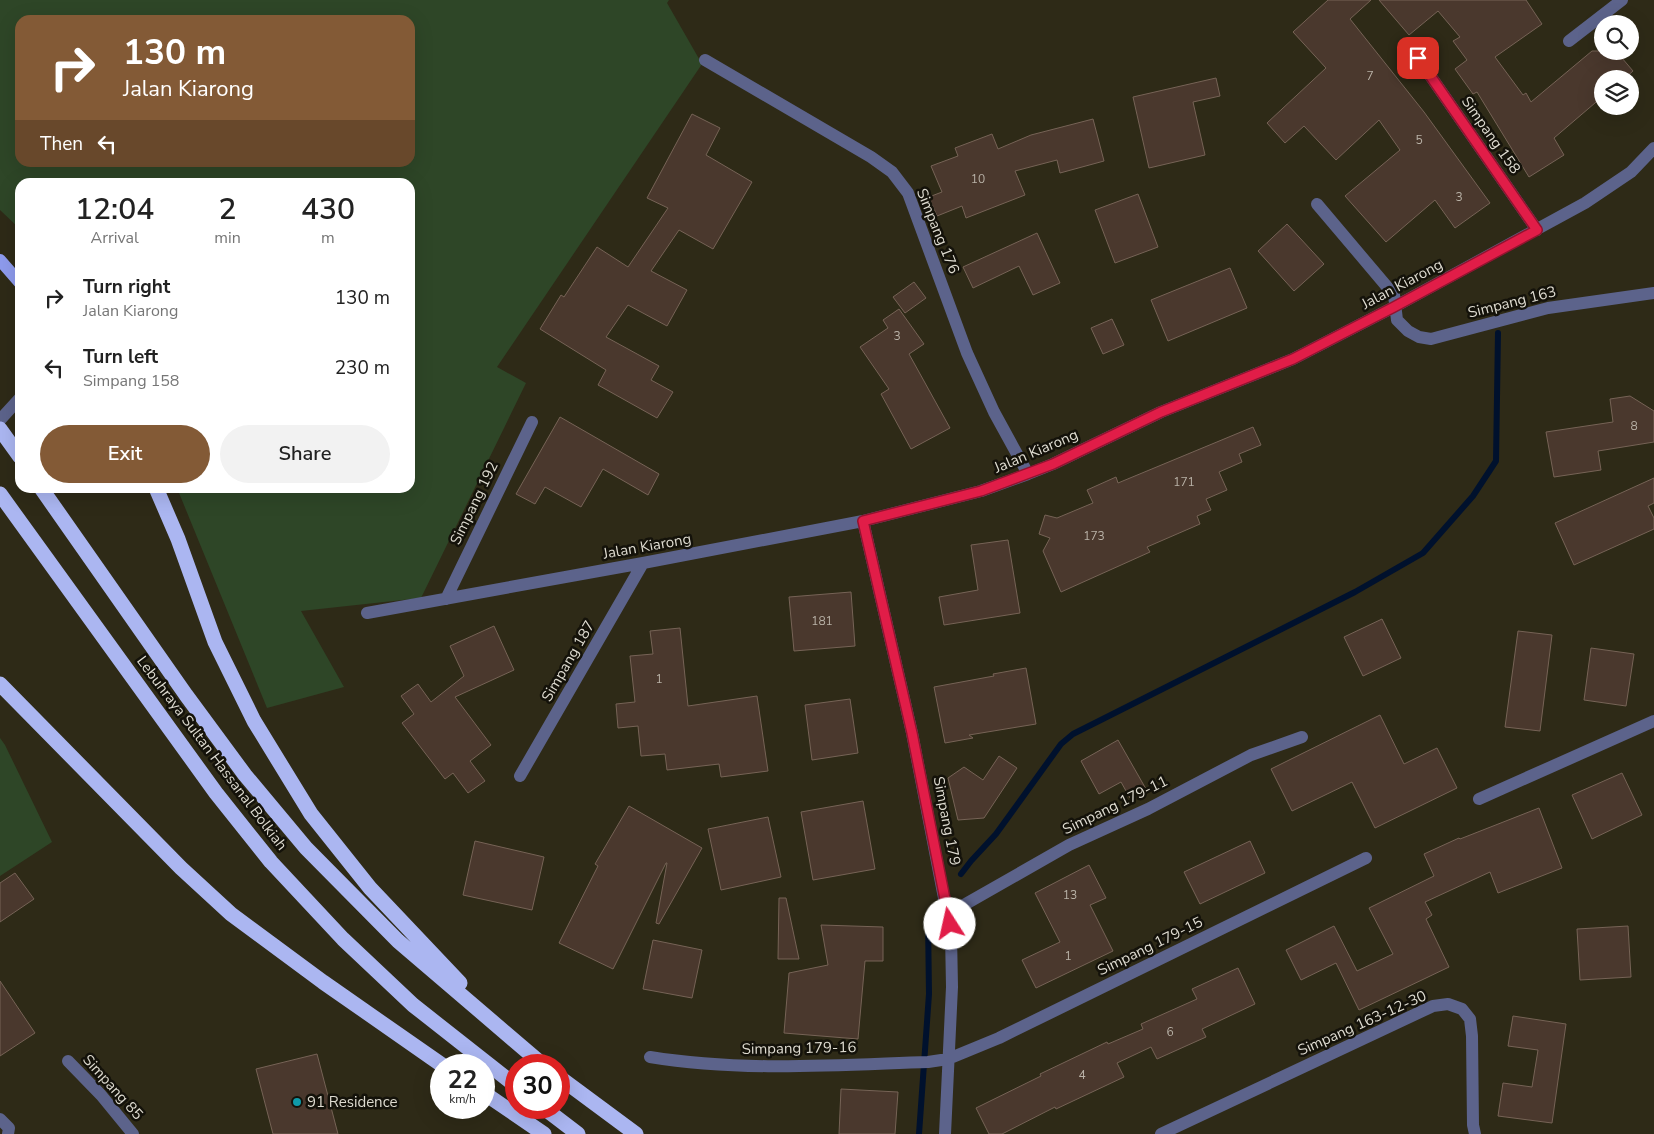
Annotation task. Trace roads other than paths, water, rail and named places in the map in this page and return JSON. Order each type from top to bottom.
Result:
[{"type":"highway","points":[[0,429],[15,450]]},
{"type":"highway","name":"Lebuhraya Sultan Hassanal Bolkiah","points":[[45,493],[186,695],[246,775],[306,848],[398,941],[529,1054]]},
{"type":"highway","points":[[158,493],[178,539],[215,642],[254,721],[311,814],[370,888],[517,1044]]},
{"type":"highway","name":"Lebuhraya Sultan Hassanal Bolkiah","points":[[0,494],[216,793],[272,862],[343,939],[413,1005],[505,1077]]},
{"type":"highway","points":[[0,684],[181,868],[231,914],[323,982],[430,1057]]},
{"type":"highway","points":[[570,1086],[636,1134]]},
{"type":"highway","points":[[495,1101],[544,1134]]},
{"type":"highway","points":[[558,1119],[578,1134]]},
{"type":"main road","points":[[0,260],[15,277]]},
{"type":"street","points":[[1569,41],[1622,0]]},
{"type":"street","name":"Simpang 158","points":[[1418,58],[1537,230]]},
{"type":"street","name":"Simpang 176","points":[[705,60],[871,157],[892,172],[908,194],[967,354],[994,412],[1028,474]]},
{"type":"street","name":"Jalan Kiarong","points":[[367,613],[863,521],[972,494],[1028,474],[1161,412],[1293,359],[1394,307],[1585,202],[1631,172],[1654,148]]},
{"type":"street","name":"Simpang 163","points":[[1317,204],[1394,295],[1397,320],[1408,331],[1418,337],[1431,340],[1548,308],[1654,293]]},
{"type":"street","points":[[0,420],[15,404]]},
{"type":"street","name":"Simpang 192","points":[[446,599],[532,422]]},
{"type":"street","name":"Simpang 179","points":[[863,521],[912,733],[951,934],[952,988],[945,1134]]},
{"type":"street","name":"Simpang 187","points":[[520,776],[644,563]]},
{"type":"street","points":[[1479,799],[1654,721]]},
{"type":"street","name":"Simpang 179-11","points":[[948,914],[1069,845],[1148,809],[1251,755],[1302,737]]},
{"type":"street","name":"Simpang 179-15","points":[[948,1059],[999,1038],[1366,858]]},
{"type":"street","name":"Simpang 163-12-30","points":[[1161,1134],[1433,1006],[1448,1004],[1462,1008],[1470,1019],[1472,1036],[1472,1125],[1475,1134]]},
{"type":"street","name":"Simpang 179-16","points":[[650,1057],[724,1065],[928,1062],[948,1059]]},
{"type":"street","name":"Simpang 85","points":[[68,1061],[101,1095],[133,1134]]},
{"type":"street","points":[[0,1119],[9,1128],[8,1134]]},
{"type":"waterway","points":[[961,874],[996,834],[1061,744],[1073,734],[1355,592],[1423,553],[1473,496],[1496,461],[1498,333]]},
{"type":"waterway","points":[[919,1134],[929,994],[928,920],[937,908]]},
{"type":"place","name":"91 Residence","points":[[297,1102]]}]
